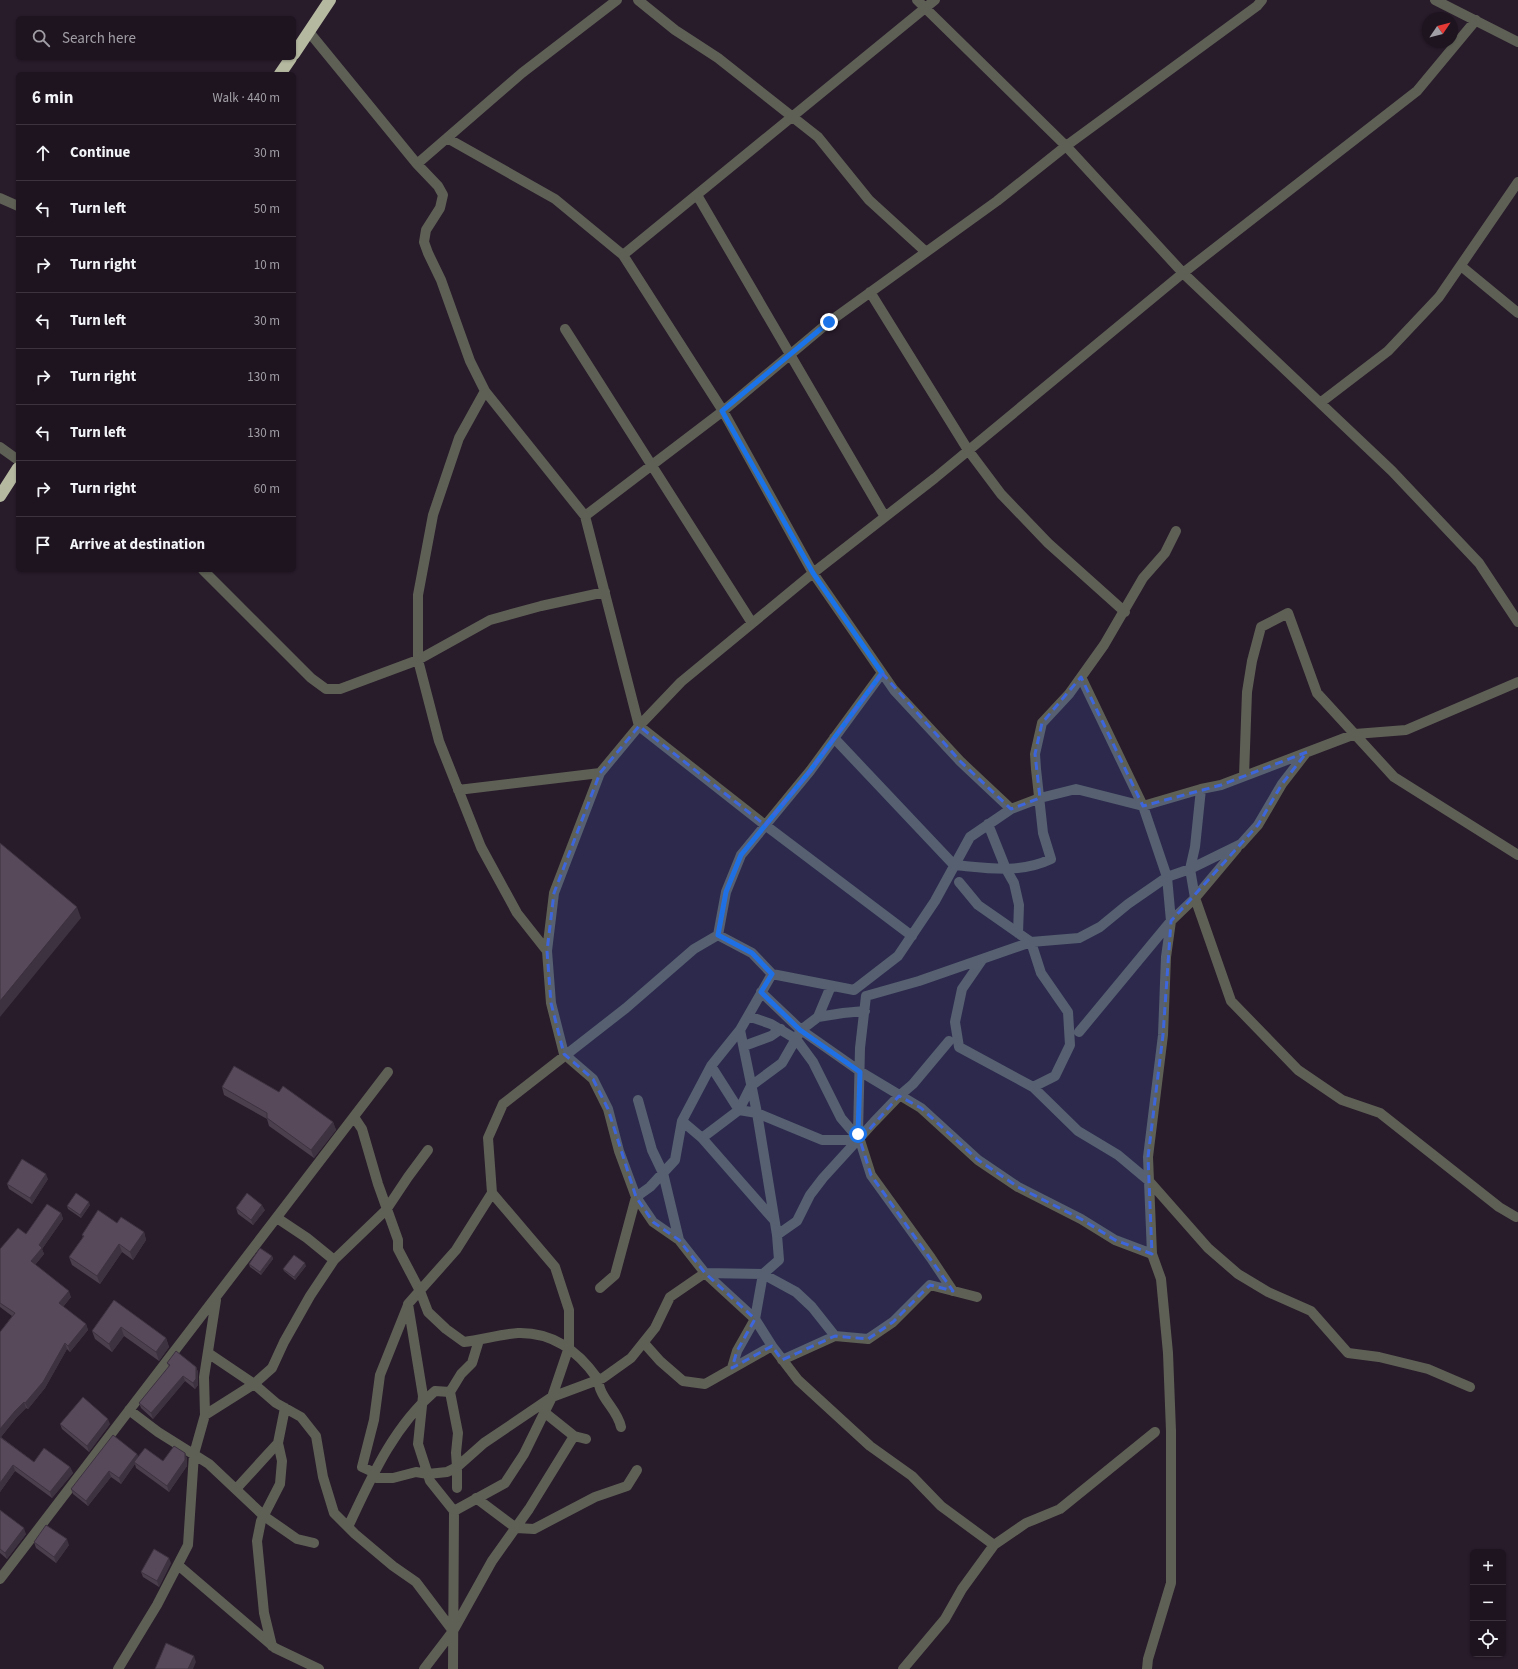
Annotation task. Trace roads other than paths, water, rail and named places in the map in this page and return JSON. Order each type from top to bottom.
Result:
[{"type":"highway","points":[[296,51],[330,0]]},
{"type":"highway","points":[[282,72],[290,60]]},
{"type":"highway","points":[[0,496],[16,471]]},
{"type":"street","points":[[417,164],[522,73],[616,0]]},
{"type":"street","points":[[638,0],[676,30],[718,58],[818,137],[869,200],[926,252]]},
{"type":"street","points":[[917,0],[924,9],[1066,146],[1184,273],[1392,471],[1479,562],[1518,622]]},
{"type":"street","points":[[623,255],[935,0]]},
{"type":"street","points":[[585,516],[722,411],[829,322],[997,201],[1066,146],[1257,6],[1262,0]]},
{"type":"street","points":[[1435,0],[1518,42]]},
{"type":"street","points":[[994,1545],[941,1506],[912,1476],[870,1446],[836,1417],[798,1380],[772,1346],[755,1319],[704,1273],[679,1240],[653,1222],[636,1197],[619,1151],[608,1109],[593,1078],[564,1054],[551,1003],[547,951],[554,893],[600,773],[639,726],[681,682],[813,573],[968,450],[1184,273],[1417,90],[1476,20]]},
{"type":"street","points":[[309,32],[417,164],[438,186],[443,195],[440,208],[426,230],[424,242],[428,253],[441,280],[470,361],[485,391],[585,516],[639,726],[765,825],[912,936]]},
{"type":"street","points":[[447,138],[555,199],[623,255],[722,411],[813,573],[882,673],[894,690],[960,761],[1011,809]]},
{"type":"street","points":[[1320,403],[1388,351],[1439,297],[1518,182]]},
{"type":"street","points":[[697,195],[885,517]]},
{"type":"street","points":[[0,198],[16,205]]},
{"type":"street","points":[[1461,266],[1518,313]]},
{"type":"street","points":[[870,292],[968,450],[1006,500],[1048,543],[1125,612]]},
{"type":"street","points":[[565,330],[752,623]]},
{"type":"street","points":[[485,391],[459,438],[433,515],[418,595],[418,660],[439,741],[481,847],[516,913],[547,951]]},
{"type":"street","points":[[0,447],[16,459]]},
{"type":"street","points":[[834,738],[954,865],[1006,870],[1036,866],[1051,859],[1043,833],[1036,754],[1042,723],[1069,694],[1081,677],[1125,612],[1143,578],[1165,553],[1176,531]]},
{"type":"street","points":[[205,572],[311,678],[326,689],[340,689],[418,660],[490,620],[542,606],[605,592]]},
{"type":"street","points":[[1244,776],[1247,692],[1252,661],[1261,627],[1288,614],[1317,693],[1394,777],[1518,855]]},
{"type":"street","points":[[454,1511],[505,1483],[524,1454],[552,1398],[569,1347],[569,1310],[555,1267],[492,1193],[488,1138],[503,1104],[564,1054],[626,1008],[694,949],[718,935],[726,892],[741,855],[810,771],[882,673]]},
{"type":"street","points":[[1081,677],[1143,806],[1167,877],[1171,921],[1166,957],[1163,1036],[1148,1157],[1152,1254],[1161,1279],[1168,1353],[1171,1431],[1172,1576],[1148,1659],[1147,1669]]},
{"type":"street","points":[[718,935],[752,953],[772,974],[854,990],[898,956],[935,901],[970,838],[1011,809],[1040,798],[1076,789],[1143,806],[1201,789],[1221,785],[1355,734],[1406,730],[1518,682]]},
{"type":"street","points":[[1079,1032],[1171,921],[1194,898],[1258,825],[1282,784],[1307,752]]},
{"type":"street","points":[[458,790],[600,773]]},
{"type":"street","points":[[1201,789],[1195,846],[1190,869],[1194,898],[1231,1001],[1298,1070],[1342,1100],[1380,1113],[1499,1207],[1517,1217]]},
{"type":"street","points":[[988,824],[1006,870],[1014,883],[1019,905],[1018,933]]},
{"type":"street","points":[[953,1291],[932,1258],[871,1175],[858,1134],[860,1048],[866,996],[982,960],[1031,942],[1079,938],[1100,927],[1128,904],[1167,877],[1190,869],[1241,844]]},
{"type":"street","points":[[959,882],[978,905],[1031,942],[1041,973],[1068,1012],[1070,1045],[1055,1076],[1033,1087]]},
{"type":"street","points":[[982,960],[962,989],[955,1022],[959,1047],[1033,1087],[1078,1131],[1118,1155],[1149,1181],[1208,1248],[1238,1274],[1268,1292],[1311,1311],[1348,1353],[1379,1357],[1428,1369],[1470,1387]]},
{"type":"street","points":[[600,1288],[615,1275],[636,1197],[650,1188],[675,1160],[682,1121],[711,1066],[740,1030],[772,974]]},
{"type":"street","points":[[818,1017],[831,986]]},
{"type":"street","points":[[761,992],[800,1030],[860,1072],[921,1108],[978,1160],[1018,1187],[1081,1219],[1115,1240],[1152,1254]]},
{"type":"street","points":[[702,1138],[739,1110],[752,1086],[782,1063],[800,1030],[818,1017],[865,1011]]},
{"type":"street","points":[[748,1016],[771,1024],[796,1039],[813,1062],[841,1118],[860,1140]]},
{"type":"street","points":[[744,1046],[771,1036],[781,1029]]},
{"type":"street","points":[[732,1368],[736,1351],[755,1319],[763,1274],[779,1260],[777,1235],[757,1113],[740,1030]]},
{"type":"street","points":[[777,1235],[797,1220],[810,1195],[823,1178],[860,1140],[899,1096],[913,1084],[949,1041]]},
{"type":"street","points":[[711,1066],[739,1110],[757,1113],[822,1140],[860,1140]]},
{"type":"street","points":[[0,1579],[36,1530],[217,1298],[388,1072]]},
{"type":"street","points":[[638,1100],[652,1150],[663,1173],[679,1240]]},
{"type":"street","points":[[354,1117],[362,1129],[386,1210],[398,1240],[398,1249],[420,1291],[428,1312],[446,1329],[464,1342],[518,1333],[539,1335],[561,1342],[569,1347],[598,1380],[601,1392],[619,1417],[621,1427]]},
{"type":"street","points":[[682,1121],[702,1138],[774,1220]]},
{"type":"street","points":[[205,1415],[254,1384],[272,1368],[284,1342],[310,1296],[334,1260],[386,1210],[428,1150]]},
{"type":"street","points":[[492,1193],[456,1250],[408,1304],[380,1375],[374,1420],[362,1467],[373,1472],[376,1478],[393,1478],[416,1472],[428,1474],[447,1472],[457,1467],[484,1443],[552,1398],[598,1380],[631,1358],[655,1328],[670,1297],[704,1273],[763,1274],[796,1292],[812,1307],[835,1336]]},
{"type":"street","points":[[277,1218],[307,1238],[334,1260]]},
{"type":"street","points":[[782,1360],[835,1336],[868,1339],[893,1322],[930,1285],[977,1297]]},
{"type":"street","points":[[118,1669],[157,1605],[188,1545],[194,1454],[205,1415],[204,1377],[217,1298]]},
{"type":"street","points":[[408,1304],[423,1396],[418,1444],[430,1481],[454,1511],[454,1669]]},
{"type":"street","points":[[456,1488],[456,1453],[458,1433],[450,1392],[461,1374],[472,1363],[479,1340]]},
{"type":"street","points":[[644,1343],[660,1361],[683,1381],[705,1384],[772,1346]]},
{"type":"street","points":[[208,1353],[254,1384],[276,1403],[301,1417],[316,1436],[323,1477],[334,1513],[393,1566],[416,1582],[453,1631]]},
{"type":"street","points":[[348,1527],[384,1451],[422,1402],[435,1391],[450,1392]]},
{"type":"street","points":[[272,1646],[264,1613],[257,1541],[264,1516],[280,1484],[282,1461],[278,1443],[285,1408]]},
{"type":"street","points":[[129,1410],[158,1432],[209,1464],[264,1516],[297,1539],[314,1543]]},
{"type":"street","points":[[544,1412],[574,1436],[586,1439]]},
{"type":"street","points":[[903,1669],[945,1619],[962,1589],[994,1545],[1026,1523],[1060,1509],[1156,1432]]},
{"type":"street","points":[[424,1669],[453,1631],[492,1561],[516,1528],[574,1436]]},
{"type":"street","points":[[236,1489],[278,1443]]},
{"type":"street","points":[[476,1498],[516,1528],[534,1529],[595,1497],[627,1486],[637,1470]]},
{"type":"street","points":[[178,1565],[272,1646],[320,1669]]}]
